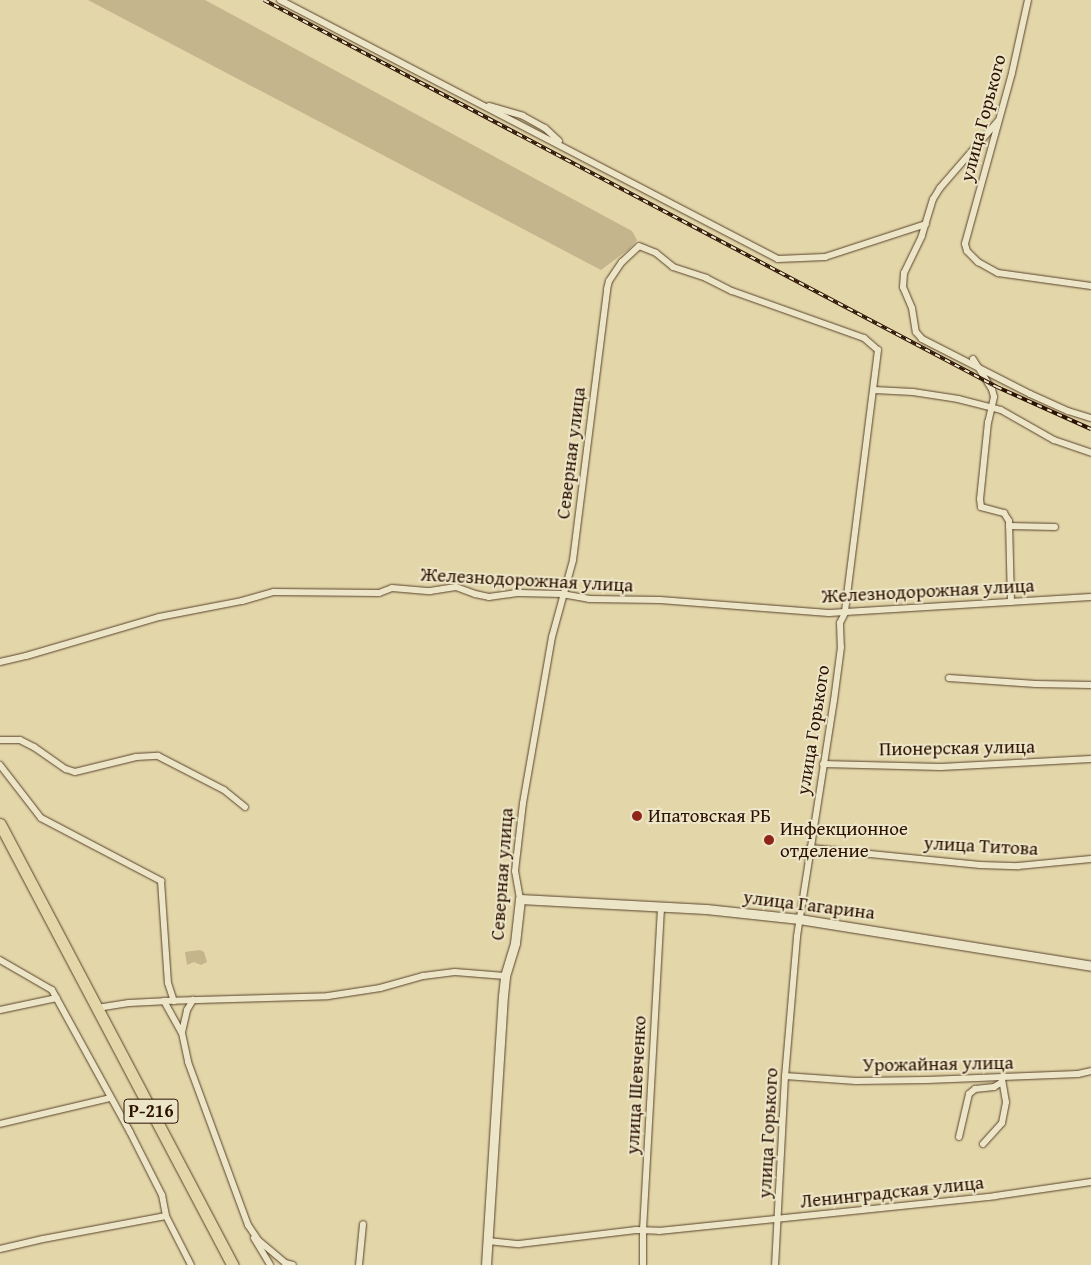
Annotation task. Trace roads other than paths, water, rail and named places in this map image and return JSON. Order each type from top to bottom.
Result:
[{"type":"highway","name":"Р-216","points":[[0,824],[232,1265]]},
{"type":"street","points":[[280,0],[481,104],[523,116],[545,128],[564,146],[778,259],[825,257],[926,224]]},
{"type":"street","name":"улица Горького","points":[[1028,0],[1012,73],[965,244],[970,254],[978,262],[998,273],[1091,286]]},
{"type":"street","points":[[998,121],[940,188],[933,199],[926,224],[904,273],[903,288],[912,308],[916,332],[922,339],[1068,412],[1091,418]]},
{"type":"street","name":"Северная улица","points":[[486,1265],[505,976],[516,943],[520,899],[515,881],[516,850],[552,636],[562,594],[573,560],[603,315],[609,281],[622,262],[639,246],[656,253],[673,266],[706,278],[732,291],[864,338],[878,350]]},
{"type":"street","name":"улица Горького","points":[[775,1265],[785,1076],[799,919],[841,647],[840,623],[845,613],[878,350]]},
{"type":"street","points":[[973,359],[992,389],[994,397],[980,499],[981,507],[1004,513],[1009,526],[1011,602]]},
{"type":"street","points":[[874,390],[912,392],[958,399],[1001,410],[1054,440],[1091,453]]},
{"type":"street","points":[[1009,526],[1055,527]]},
{"type":"street","name":"Железнодорожная улица","points":[[0,662],[159,617],[236,602],[274,592],[379,593],[392,588],[430,591],[456,587],[489,597],[519,593],[562,594],[598,600],[660,600],[785,611],[845,613],[1091,598]]},
{"type":"street","points":[[949,678],[1091,685]]},
{"type":"street","points":[[0,740],[20,740],[34,747],[66,769],[75,772],[136,757],[158,756],[224,790],[246,807]]},
{"type":"street","name":"Пионерская улица","points":[[823,764],[941,767],[1091,759]]},
{"type":"street","points":[[0,765],[41,818],[161,881],[168,983],[174,1001]]},
{"type":"street","name":"улица Титова","points":[[810,848],[980,865],[1018,866],[1091,859]]},
{"type":"street","name":"улица Гагарина","points":[[520,899],[661,906],[799,919],[1091,966]]},
{"type":"street","name":"улица Шевченко","points":[[643,1265],[643,1230],[661,906]]},
{"type":"street","points":[[0,960],[41,981],[52,990],[162,1195],[166,1216],[192,1265]]},
{"type":"street","points":[[97,1008],[129,1003],[164,1001],[328,996],[380,988],[423,976],[455,972],[505,976]]},
{"type":"street","points":[[0,1010],[57,998]]},
{"type":"street","points":[[182,1033],[187,1010],[193,1000]]},
{"type":"street","points":[[164,1001],[182,1033],[188,1062],[248,1225],[270,1265]]},
{"type":"street","name":"Урожайная улица","points":[[785,1076],[856,1081],[966,1078],[1002,1080],[1078,1074],[1091,1071]]},
{"type":"street","points":[[959,1137],[968,1097],[966,1078]]},
{"type":"street","points":[[968,1097],[975,1089],[994,1087],[1002,1080]]},
{"type":"street","points":[[983,1144],[1002,1123],[1006,1102],[1002,1080]]},
{"type":"street","points":[[0,1124],[110,1098]]},
{"type":"street","name":"Ленинградская улица","points":[[488,1241],[519,1244],[643,1230],[778,1219],[995,1196],[1091,1182]]},
{"type":"street","points":[[0,1249],[166,1216]]},
{"type":"street","points":[[359,1265],[363,1224]]},
{"type":"street","points":[[248,1225],[258,1240],[285,1262],[293,1265]]},
{"type":"railway","points":[[264,0],[997,387],[1091,429]]},
{"type":"place","name":"Ипатовская РБ","points":[[637,816]]},
{"type":"place","name":"Инфекционное отделение","points":[[769,840]]}]
